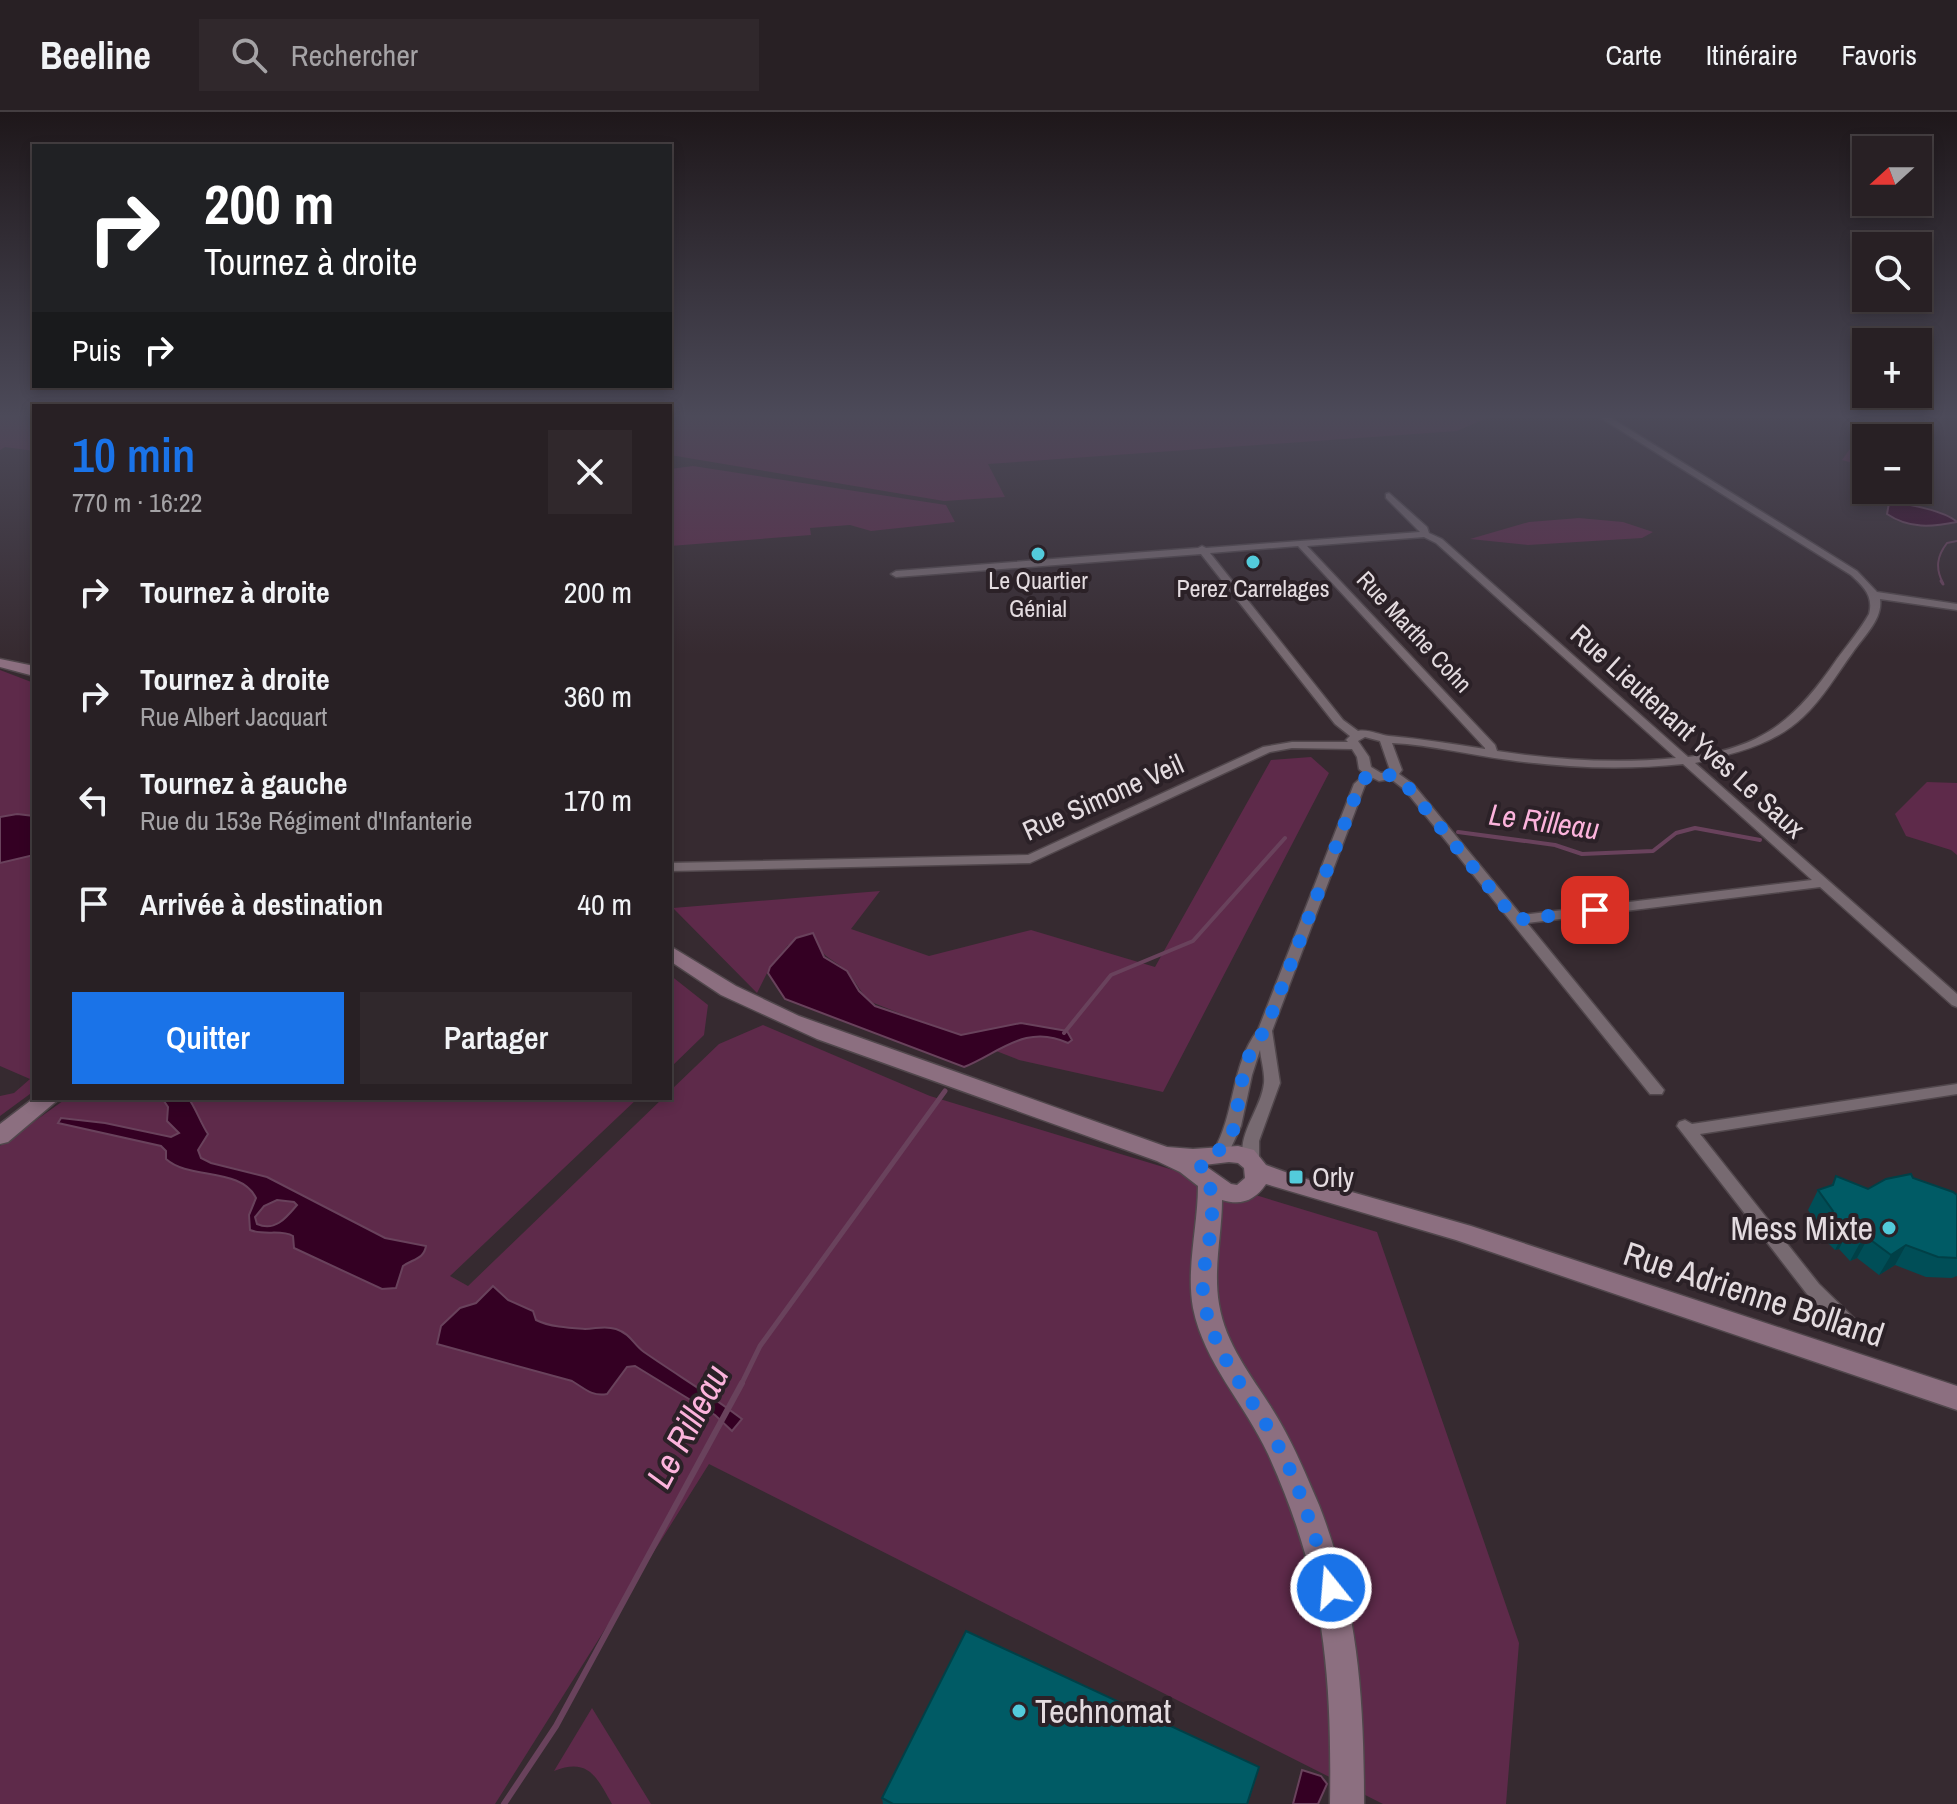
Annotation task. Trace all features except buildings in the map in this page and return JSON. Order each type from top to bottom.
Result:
[{"type":"main road","points":[[0,663],[32,671]]},
{"type":"main road","points":[[672,953],[741,997],[852,1044],[1165,1155],[1210,1168],[1237,1154],[1249,1178]]},
{"type":"main road","points":[[0,1136],[46,1100]]},
{"type":"main road","points":[[1210,1168],[1223,1192],[1249,1178]]},
{"type":"main road","points":[[1210,1168],[1212,1218],[1203,1261],[1203,1293],[1222,1354],[1276,1441],[1304,1500],[1331,1588],[1347,1700],[1347,1804]]},
{"type":"main road","points":[[1212,1218],[1249,1178]]},
{"type":"main road","name":"Rue Adrienne Bolland","points":[[1249,1178],[1275,1191],[1419,1231],[1529,1257],[1957,1398]]},
{"type":"street","name":"Rue Lieutenant Yves Le Saux","points":[[1390,497],[1424,529],[1425,534],[1439,541],[1957,1002]]},
{"type":"street","points":[[1732,497],[1854,573],[1876,595],[1957,607]]},
{"type":"street","points":[[896,574],[1425,534]]},
{"type":"street","name":"Rue Marthe Cohn","points":[[1300,543],[1491,747],[1491,754]]},
{"type":"street","points":[[1202,549],[1356,741],[1365,769],[1379,777],[1393,775],[1409,787],[1656,1090]]},
{"type":"street","name":"Rue Simone Veil","points":[[672,867],[1030,859],[1267,749],[1356,741],[1371,733],[1385,739],[1412,740],[1574,764],[1685,761],[1745,745],[1789,724],[1871,621],[1878,603],[1876,595]]},
{"type":"street","points":[[1385,739],[1396,770],[1393,775]]},
{"type":"street","points":[[1210,1168],[1232,1136],[1238,1094],[1258,1038],[1265,1031],[1360,784],[1371,774]]},
{"type":"street","points":[[1516,920],[1822,883]]},
{"type":"street","points":[[1249,1178],[1251,1141],[1272,1083],[1265,1031]]},
{"type":"street","points":[[1245,1076],[1272,1083]]},
{"type":"street","points":[[1855,1331],[1813,1289],[1687,1128],[1957,1089]]},
{"type":"shaded area","points":[[672,497],[894,497],[946,505],[955,522],[871,531],[850,525],[810,528],[811,535],[672,546]]},
{"type":"shaded area","points":[[920,497],[1005,497],[944,501]]},
{"type":"shaded area","points":[[1889,504],[1905,504],[1925,508],[1957,522],[1930,526],[1912,524],[1887,514]]},
{"type":"shaded area","points":[[1579,518],[1623,522],[1653,532],[1642,538],[1528,545],[1470,539],[1529,522]]},
{"type":"shaded area","points":[[0,670],[32,682],[32,816],[0,817]]},
{"type":"shaded area","points":[[1311,757],[1329,773],[1163,1092],[1019,1060],[871,1002],[847,972],[821,951],[816,940],[788,945],[770,967],[757,993],[673,908],[880,891],[851,929],[929,956],[1031,930],[1155,967],[1271,760]]},
{"type":"shaded area","points":[[1927,782],[1957,783],[1957,855],[1951,850],[1906,836],[1895,814]]},
{"type":"shaded area","points":[[32,816],[32,855],[0,863],[0,817]]},
{"type":"shaded area","points":[[32,855],[32,1092],[0,1116],[0,1096],[14,1093],[30,1079],[0,1066],[0,863]]},
{"type":"shaded area","points":[[813,933],[824,957],[847,971],[859,991],[875,1006],[961,1035],[1021,1023],[1067,1031],[1072,1040],[1068,1043],[1039,1036],[1026,1038],[964,1067],[785,999],[768,973],[770,967],[796,938]]},
{"type":"shaded area","points":[[672,977],[708,1005],[704,1035],[672,1066]]},
{"type":"shaded area","points":[[763,1025],[930,1096],[1377,1232],[1519,1643],[1506,1804],[1383,1804],[709,1464],[495,1804],[0,1804],[0,1146],[64,1100],[636,1100],[450,1276],[468,1286],[661,1100],[672,1100],[672,1089],[719,1044]]},
{"type":"shaded area","points":[[163,1100],[189,1100],[208,1134],[198,1150],[201,1158],[267,1177],[385,1238],[426,1246],[423,1254],[403,1266],[396,1288],[382,1289],[294,1248],[293,1236],[250,1230],[249,1215],[256,1198],[249,1188],[239,1182],[176,1165],[166,1159],[166,1151],[161,1146],[58,1123],[61,1118],[105,1123],[171,1137],[179,1133],[167,1121],[168,1107]],"holes":[[[277,1200],[297,1205],[275,1225],[257,1224],[255,1217],[264,1206]]]},
{"type":"shaded area","points":[[493,1286],[508,1300],[533,1311],[536,1320],[567,1328],[608,1327],[621,1331],[644,1352],[742,1419],[732,1431],[715,1415],[635,1366],[627,1367],[607,1394],[597,1394],[572,1381],[437,1344],[441,1326],[460,1308],[476,1303]]},
{"type":"shaded area","points":[[592,1708],[651,1804],[612,1804],[596,1778],[584,1768],[566,1767],[554,1771]]},
{"type":"shaded area","points":[[1302,1770],[1321,1776],[1327,1784],[1318,1804],[1293,1804]]},
{"type":"waterway","name":"Le Rilleau","points":[[1943,583],[1938,567],[1939,557],[1947,543],[1957,541]]},
{"type":"waterway","name":"Le Rilleau","points":[[1458,832],[1555,845],[1582,854],[1653,851],[1676,833],[1695,828],[1760,840]]},
{"type":"waterway","name":"Le Rilleau","points":[[1064,1033],[1111,975],[1193,941],[1285,838]]},
{"type":"waterway","name":"Le Rilleau","points":[[742,1383],[760,1346],[945,1091]]},
{"type":"waterway","name":"Le Rilleau","points":[[504,1804],[556,1726],[742,1383]]},
{"type":"place","name":"Le Quartier Génial","points":[[1038,554]]},
{"type":"place","name":"Perez Carrelages","points":[[1253,562]]},
{"type":"place","name":"Orly","points":[[1296,1177]]},
{"type":"place","name":"Mess Mixte","points":[[1889,1228]]},
{"type":"place","name":"Technomat","points":[[1019,1711]]},
{"type":"route","points":[[1331,1588],[1304,1500],[1276,1441],[1222,1354],[1210,1323],[1203,1293],[1203,1261],[1212,1218],[1210,1185],[1202,1176],[1201,1166],[1207,1157],[1221,1152],[1232,1136],[1238,1094],[1258,1038],[1265,1031],[1319,886],[1360,784],[1367,776],[1393,775],[1402,780],[1516,920],[1595,910]]}]
